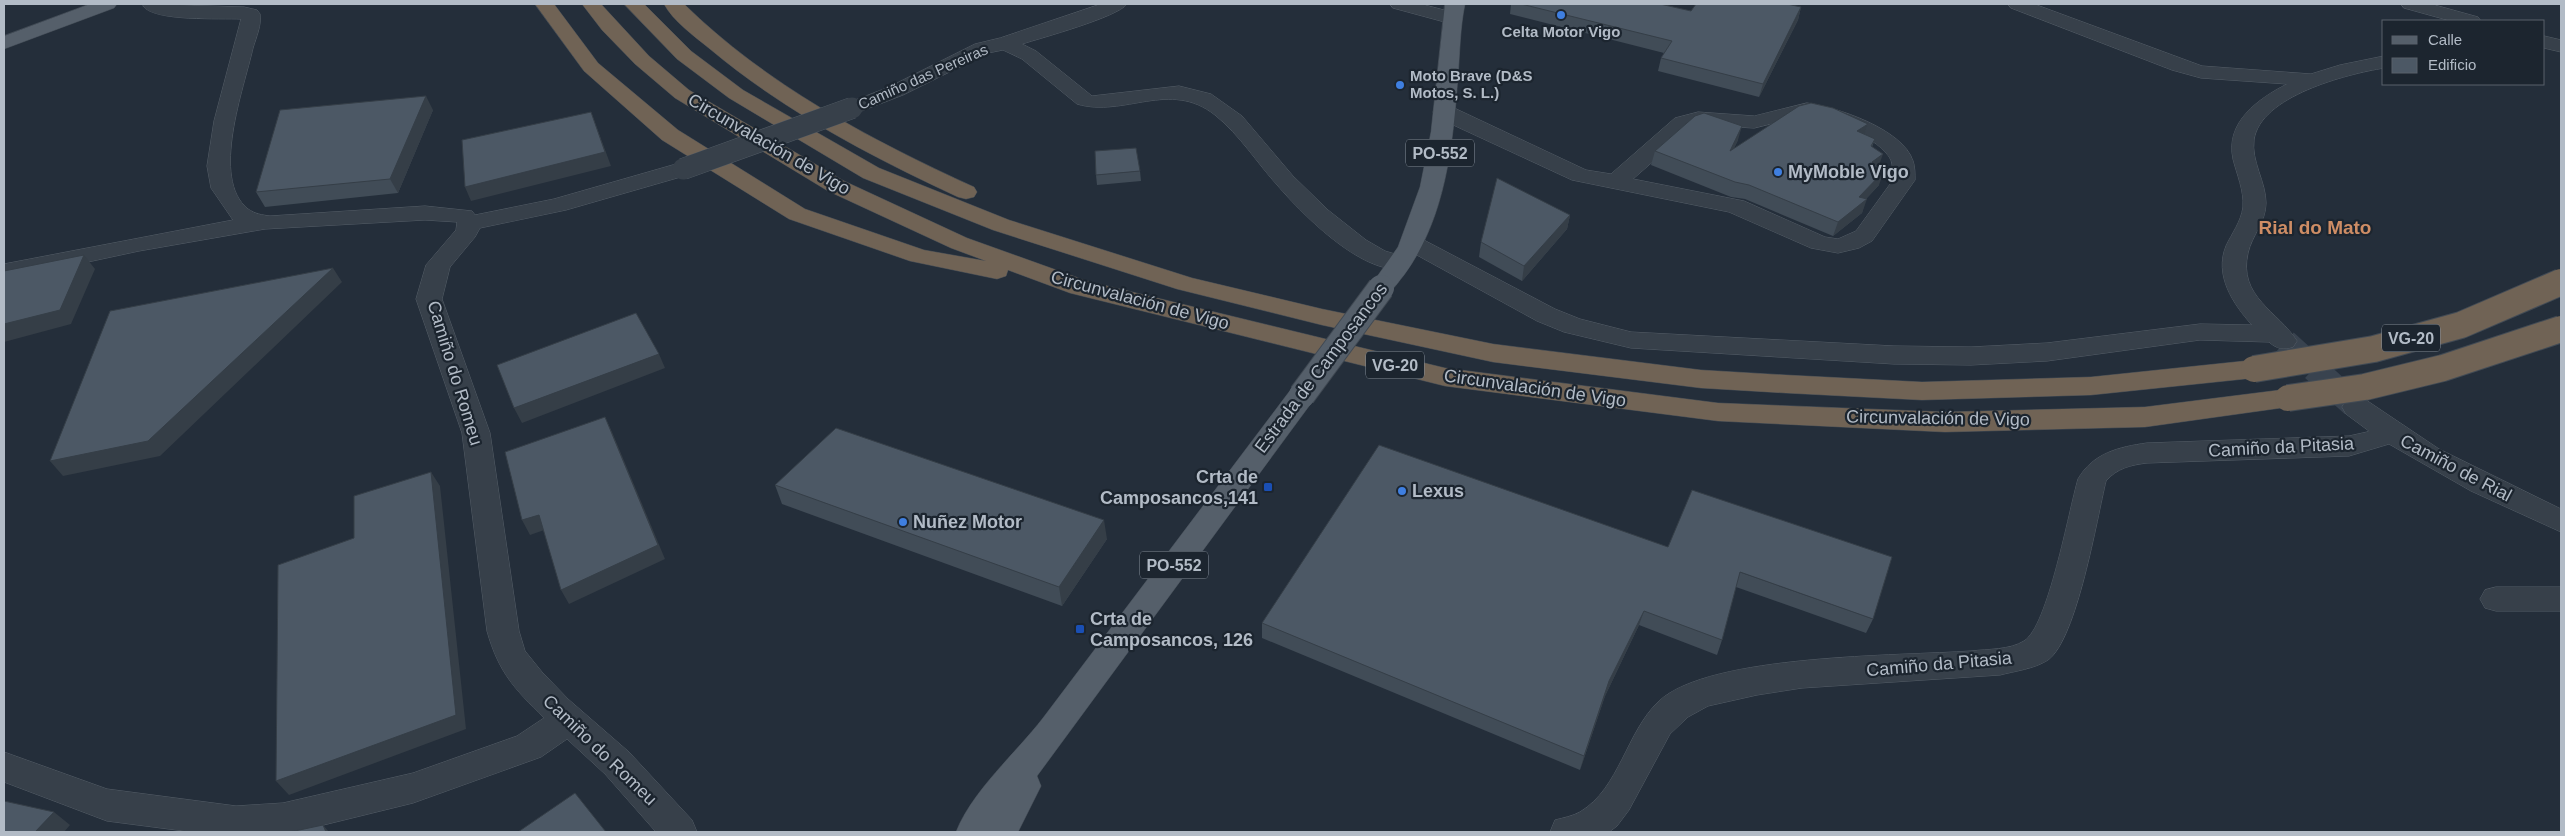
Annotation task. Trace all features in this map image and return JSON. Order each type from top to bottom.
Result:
[{"type":"highway","points":[[544,4],[591,67],[670,136],[797,214],[919,256],[1079,287]]},
{"type":"highway","name":"Circunvalación de Vigo","points":[[591,4],[608,26],[642,60],[682,94],[836,186],[959,243],[1079,287],[1445,377],[1718,412],[1945,422],[2145,417],[2365,387],[2443,368],[2561,329]]},
{"type":"highway","name":"Circunvalación de Vigo","points":[[633,4],[684,55],[736,94],[871,173],[1001,225],[1186,284],[1322,317],[1493,353],[1701,379],[1922,391],[2091,386],[2254,369],[2374,348],[2461,325],[2561,282]]},
{"type":"highway","points":[[673,4],[734,58],[779,90],[812,112],[907,164],[1019,216],[1163,266],[1186,284]]},
{"type":"main road","points":[[4,43],[107,4]]},
{"type":"main road","name":"Estrada de Camposancos","points":[[974,832],[995,802],[1048,737],[1405,253],[1428,202],[1439,157],[1454,11]]},
{"type":"main road","name":"Estrada de Camposancos","points":[[999,832],[1048,737]]},
{"type":"street","points":[[156,4],[153,6],[162,10],[250,14],[252,17],[224,121],[218,166],[222,188],[238,213],[247,220],[265,222]]},
{"type":"street","name":"Camiño das Pereiras","points":[[469,223],[558,204],[683,169],[896,91],[968,54],[1093,14],[1117,4]]},
{"type":"street","points":[[1400,4],[1454,11]]},
{"type":"street","points":[[2018,4],[2078,29],[2179,66],[2201,72],[2310,80]]},
{"type":"street","points":[[2411,4],[2467,20]]},
{"type":"street","points":[[2469,4],[2471,11],[2490,20]]},
{"type":"street","points":[[2545,42],[2561,46]]},
{"type":"street","points":[[1005,43],[1029,55],[1084,100],[1091,102],[1146,94],[1194,95],[1204,98],[1244,130],[1277,172],[1307,203],[1371,254],[1405,253],[1573,326],[1632,340],[1894,355],[1971,356],[2047,352],[2200,332],[2280,338],[2242,292],[2234,271],[2236,252],[2254,210],[2252,182],[2243,140],[2247,126],[2266,107],[2310,80],[2341,70],[2382,62]]},
{"type":"street","points":[[1444,112],[1580,175],[1736,206],[1819,242],[1838,246],[1851,243],[1864,236],[1904,180],[1902,160],[1887,142],[1861,126],[1822,111],[1807,109],[1754,122],[1698,118],[1683,123],[1616,182]]},
{"type":"street","points":[[4,272],[139,244],[265,222],[425,212],[464,216],[469,223]]},
{"type":"street","name":"Camiño do Romeu","points":[[469,223],[467,232],[438,265],[429,299],[476,433],[503,631],[511,657],[530,682],[568,720],[617,763],[679,832]]},
{"type":"street","name":"Camiño de Rial","points":[[2356,407],[2387,431],[2489,488],[2561,521]]},
{"type":"street","name":"Camiño da Pitasia","points":[[1568,832],[1591,823],[1611,808],[1649,740],[1672,710],[1712,691],[1792,675],[1994,662],[2035,652],[2046,642],[2064,592],[2092,479],[2099,468],[2109,463],[2125,457],[2147,453],[2349,446],[2376,440],[2387,431]]},
{"type":"street","points":[[2496,599],[2561,599]]},
{"type":"street","points":[[4,767],[107,805],[236,822],[283,819],[413,788],[529,746],[568,720]]},
{"type":"building","points":[[1521,4],[1660,4],[1691,11],[1696,4],[1787,4],[1801,7],[1763,84],[1661,58],[1672,41]]},
{"type":"building","points":[[426,96],[390,179],[256,192],[280,110]]},
{"type":"building","points":[[1811,103],[1833,108],[1868,124],[1857,131],[1875,139],[1871,146],[1883,154],[1872,162],[1884,171],[1859,197],[1867,199],[1838,222],[1749,185],[1735,182],[1655,151],[1695,116],[1704,113],[1742,126],[1730,151],[1799,106]]},
{"type":"building","points":[[591,112],[605,152],[465,187],[462,140]]},
{"type":"building","points":[[1136,148],[1140,171],[1096,175],[1095,151]]},
{"type":"building","points":[[1497,178],[1570,215],[1524,266],[1481,242]]},
{"type":"building","points":[[84,255],[60,310],[4,324],[4,271]]},
{"type":"building","points":[[333,268],[148,441],[50,461],[110,311]]},
{"type":"building","points":[[636,313],[659,354],[514,408],[497,365]]},
{"type":"building","points":[[605,417],[658,545],[561,590],[539,515],[522,520],[505,452]]},
{"type":"building","points":[[836,428],[1104,520],[1059,587],[775,485]]},
{"type":"building","points":[[1379,445],[1668,547],[1692,490],[1892,557],[1873,619],[1740,572],[1722,640],[1644,611],[1609,681],[1584,756],[1262,623]]},
{"type":"building","points":[[431,472],[456,715],[276,781],[278,565],[354,538],[354,496]]},
{"type":"building","points":[[575,793],[606,832],[518,832]]},
{"type":"building","points":[[4,801],[54,812],[35,832],[4,832]]},
{"type":"building","points":[[323,825],[326,832],[290,832]]},
{"type":"tunnel","points":[[2285,342],[2354,405]]},
{"type":"place","name":"Celta Motor Vigo","points":[[1561,15]]},
{"type":"place","name":"Moto Brave (D&S Motos, S. L.)","points":[[1400,85]]},
{"type":"place","name":"MyMoble Vigo","points":[[1778,172]]},
{"type":"place","name":"Crta de Camposancos,141","points":[[1268,487]]},
{"type":"place","name":"Lexus","points":[[1402,491]]},
{"type":"place","name":"Nuñez Motor","points":[[903,522]]},
{"type":"place","name":"Crta de Camposancos, 126","points":[[1080,629]]},
{"type":"district","name":"Rial do Mato","points":[[2315,227]]}]
